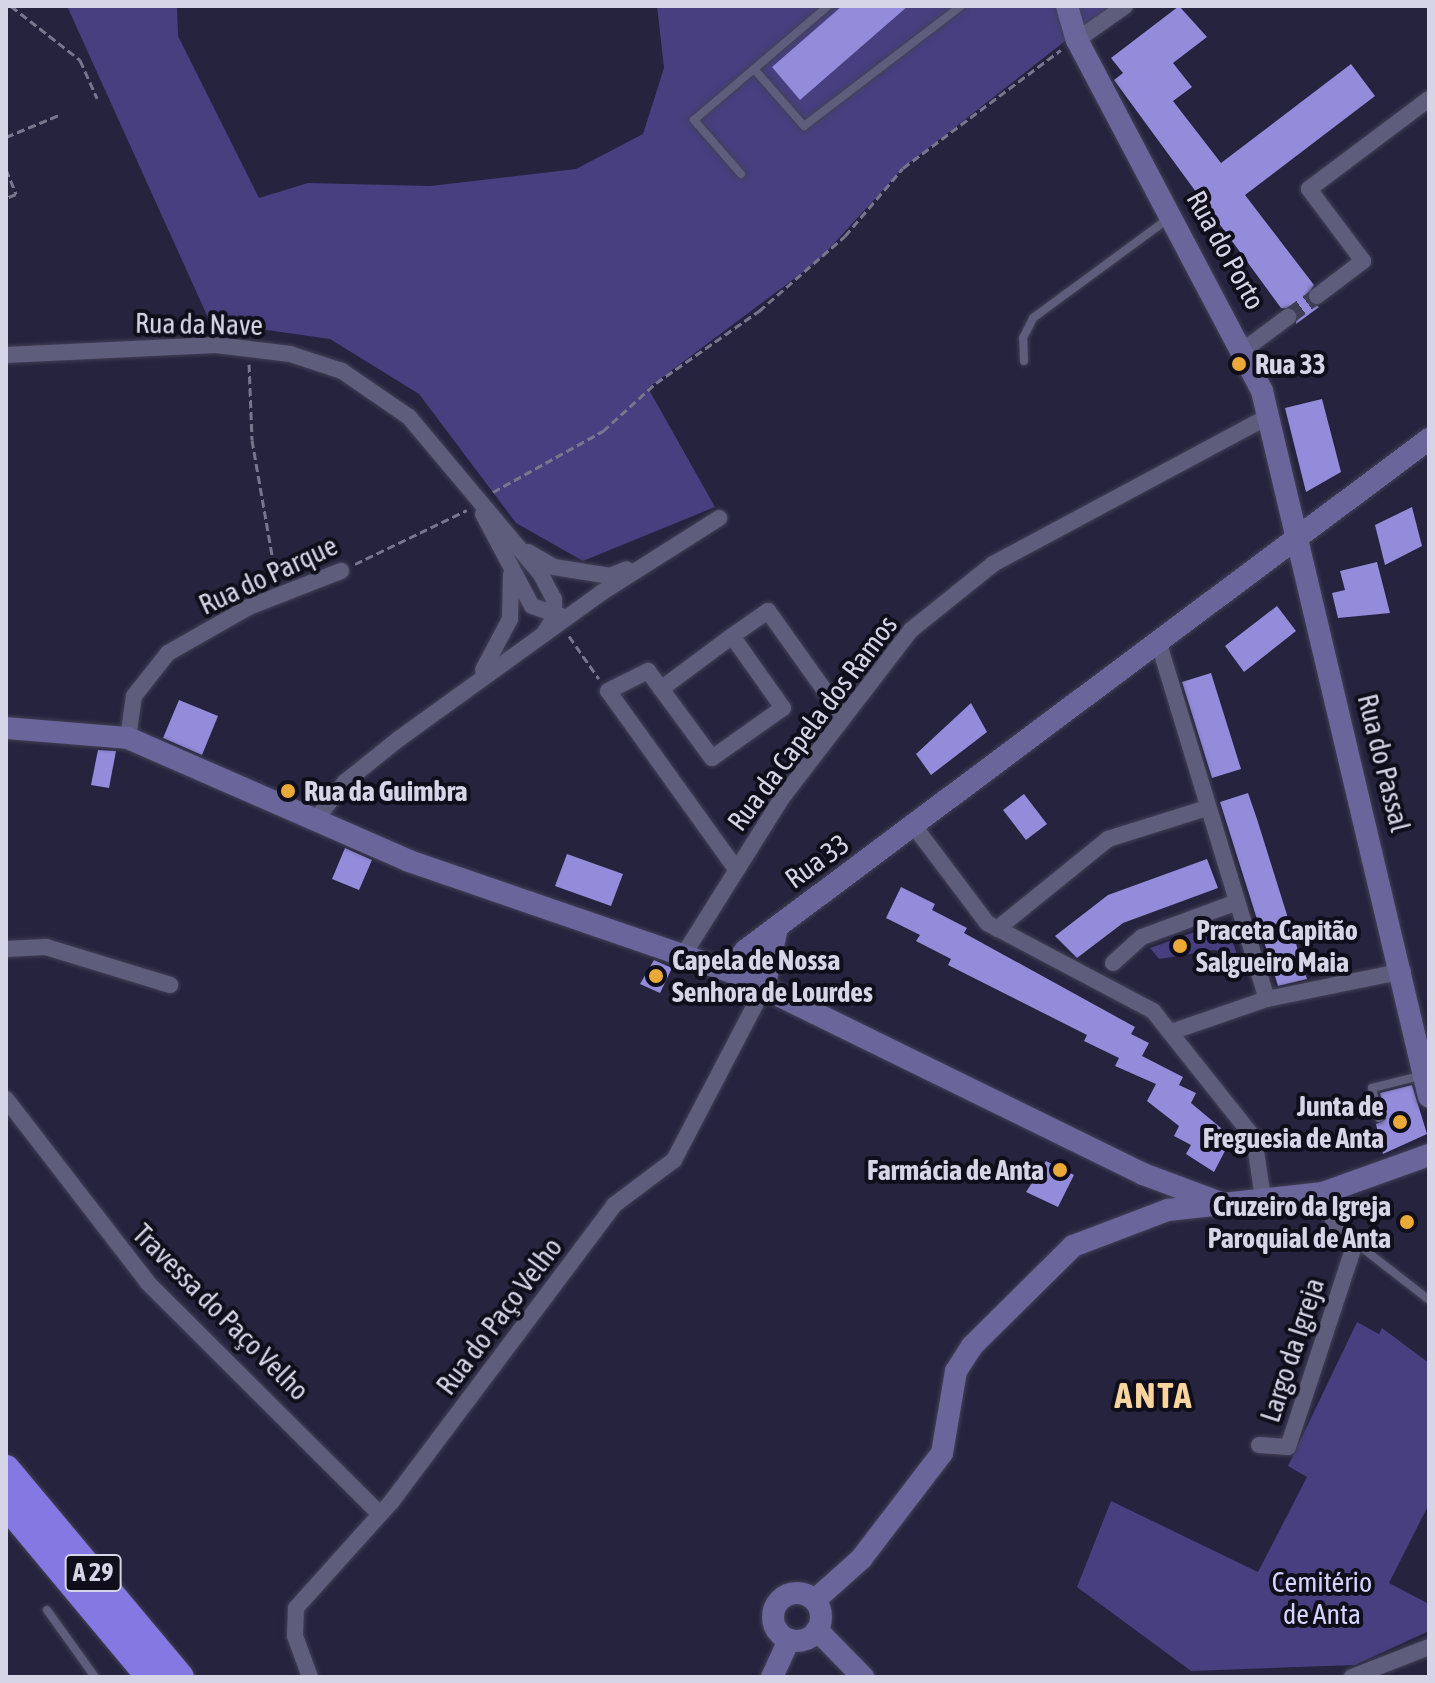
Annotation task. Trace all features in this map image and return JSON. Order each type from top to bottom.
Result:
[{"type":"highway","name":"A 29","points":[[6,1469],[180,1677]]},
{"type":"highway","name":"A 29","points":[[6,1504],[150,1677]]},
{"type":"street","name":"Rua do Porto","points":[[1067,6],[1077,40],[1245,349],[1267,417],[1298,536]]},
{"type":"street","points":[[1077,40],[1125,6]]},
{"type":"street","points":[[1317,296],[1363,261],[1309,189],[1429,99]]},
{"type":"street","points":[[1245,349],[1288,317]]},
{"type":"street","name":"Rua da Nave","points":[[6,355],[249,348],[290,354],[376,389],[409,417],[477,502],[514,541],[554,599],[562,618]]},
{"type":"street","name":"Rua da Capela dos Ramos","points":[[684,954],[736,869],[843,716],[911,630],[968,582],[1267,417]]},
{"type":"street","name":"Rua 33","points":[[729,971],[777,927],[1429,439]]},
{"type":"street","name":"Rua da Nave","points":[[477,502],[511,575],[532,606],[562,618]]},
{"type":"street","name":"Rua da Nave","points":[[317,818],[345,782],[562,618],[719,518]]},
{"type":"street","name":"Rua do Passal","points":[[1298,536],[1403,971],[1429,1097]]},
{"type":"street","name":"Rua da Nave","points":[[514,541],[554,567],[610,576],[649,560]]},
{"type":"street","name":"Rua do Parque","points":[[128,738],[134,696],[168,653],[281,594],[341,571]]},
{"type":"street","name":"Rua da Nave","points":[[467,690],[496,655],[510,619],[511,575]]},
{"type":"street","points":[[661,689],[768,611],[843,716]]},
{"type":"street","points":[[732,636],[783,708],[712,758],[648,671],[636,671],[608,691],[736,869]]},
{"type":"street","points":[[1159,644],[1267,999]]},
{"type":"street","points":[[6,728],[128,738],[317,818],[409,861],[729,971],[1148,1176],[1221,1203]]},
{"type":"street","points":[[997,929],[1108,839],[1207,808]]},
{"type":"street","points":[[914,826],[997,929],[1129,996],[1171,1032],[1254,1138],[1263,1198]]},
{"type":"street","points":[[1113,963],[1142,937],[1237,902]]},
{"type":"street","name":"Rua 33","points":[[764,988],[777,927]]},
{"type":"street","points":[[6,949],[46,947],[170,985]]},
{"type":"street","points":[[1171,1032],[1267,999],[1403,971]]},
{"type":"street","name":"Rua do Paço Velho","points":[[310,1677],[295,1636],[296,1608],[380,1514],[614,1205],[674,1160],[764,988]]},
{"type":"street","name":"Travessa do Paço Velho","points":[[6,1099],[148,1283],[380,1514]]},
{"type":"street","points":[[815,1600],[861,1559],[942,1453],[956,1371],[972,1346],[1073,1246],[1168,1210],[1323,1193],[1429,1155]]},
{"type":"street","points":[[1138,1219],[1153,1195],[1148,1176]]},
{"type":"street","points":[[1168,1210],[1171,1184]]},
{"type":"street","points":[[1323,1193],[1336,1228],[1355,1243]]},
{"type":"street","name":"Largo da Igreja","points":[[1259,1445],[1288,1447],[1355,1243]]},
{"type":"street","points":[[789,1640],[776,1630],[774,1607],[793,1593],[815,1600]]},
{"type":"street","points":[[815,1600],[817,1630],[863,1677]]},
{"type":"street","points":[[772,1677],[789,1640],[817,1630]]},
{"type":"street","points":[[1352,1677],[1429,1647]]},
{"type":"lane","points":[[741,174],[694,120],[828,6]]},
{"type":"lane","points":[[754,69],[804,126],[961,6]]},
{"type":"lane","points":[[1024,361],[1023,338],[1033,318],[1172,215]]},
{"type":"lane","points":[[1379,1118],[1372,1088],[1424,1074]]},
{"type":"lane","points":[[1355,1243],[1428,1299]]},
{"type":"lane","points":[[47,1610],[95,1677]]},
{"type":"path","points":[[6,14],[13,8],[80,60],[97,98]]},
{"type":"path","name":"Rua do Parque","points":[[341,571],[477,502],[603,431],[656,383],[759,311],[845,236],[903,168],[1014,79],[1077,40]]},
{"type":"path","points":[[6,137],[59,115]]},
{"type":"path","points":[[6,169],[16,194],[6,198]]},
{"type":"path","points":[[249,348],[252,440],[281,594]]},
{"type":"path","points":[[562,618],[608,691]]},
{"type":"green space","points":[[67,6],[177,6],[178,36],[259,198],[308,183],[430,186],[576,169],[643,134],[664,68],[657,6],[1110,6],[903,168],[819,260],[648,388],[715,507],[583,561],[516,523],[419,394],[330,339],[210,322]]},
{"type":"green space","points":[[1225,921],[1237,954],[1214,950],[1159,959],[1150,948]]},
{"type":"green space","name":"Cemitério de Anta","points":[[1357,1322],[1379,1334],[1382,1328],[1429,1363],[1429,1504],[1389,1583],[1429,1604],[1429,1631],[1355,1665],[1191,1671],[1077,1587],[1111,1501],[1258,1572],[1307,1477],[1288,1466]]},
{"type":"building","points":[[842,6],[908,6],[800,100],[772,67]]},
{"type":"building","points":[[1179,6],[1207,37],[1173,63],[1192,87],[1173,101],[1221,163],[1351,64],[1375,96],[1245,195],[1314,285],[1306,298],[1319,307],[1296,324],[1296,310],[1281,308],[1114,80],[1123,73],[1111,58]]},
{"type":"building","points":[[1322,399],[1341,472],[1306,492],[1285,408]]},
{"type":"building","points":[[1412,507],[1422,546],[1385,565],[1375,525]]},
{"type":"building","points":[[1377,562],[1390,613],[1338,618],[1332,593],[1345,590],[1340,571]]},
{"type":"building","points":[[1277,606],[1296,631],[1244,672],[1225,646]]},
{"type":"building","points":[[1211,673],[1241,769],[1212,778],[1182,682]]},
{"type":"building","points":[[179,700],[218,716],[202,755],[163,738]]},
{"type":"building","points":[[971,703],[987,732],[931,775],[916,754]]},
{"type":"building","points":[[98,750],[116,751],[109,788],[91,785]]},
{"type":"building","points":[[1248,793],[1307,979],[1278,986],[1220,802]]},
{"type":"building","points":[[1024,794],[1047,824],[1026,840],[1003,810]]},
{"type":"building","points":[[345,848],[372,860],[359,890],[332,879]]},
{"type":"building","points":[[567,854],[623,874],[611,906],[555,886]]},
{"type":"building","points":[[1207,859],[1218,888],[1123,923],[1077,958],[1055,936],[1108,895]]},
{"type":"building","points":[[901,887],[935,904],[932,910],[967,928],[964,933],[1135,1027],[1131,1034],[1149,1043],[1142,1056],[1183,1077],[1179,1085],[1196,1093],[1191,1103],[1221,1128],[1213,1143],[1226,1149],[1214,1172],[1186,1154],[1191,1145],[1174,1136],[1179,1126],[1147,1101],[1156,1084],[1115,1066],[1119,1058],[1084,1041],[1087,1035],[948,965],[951,959],[916,941],[920,935],[886,918]]},
{"type":"building","name":"Capela de Nossa Senhora de Lourdes","points":[[654,960],[672,968],[660,993],[640,984]]},
{"type":"building","points":[[1412,1085],[1427,1134],[1383,1154],[1376,1124],[1386,1119],[1380,1093]]},
{"type":"building","points":[[1046,1161],[1074,1175],[1058,1207],[1026,1192]]},
{"type":"tunnel","points":[[1288,317],[1317,296]]},
{"type":"place","name":"Rua 33","points":[[1239,364]]},
{"type":"place","name":"Rua da Guimbra","points":[[288,791]]},
{"type":"place","name":"Praceta Capitão Salgueiro Maia","points":[[1180,946]]},
{"type":"place","name":"Capela de Nossa Senhora de Lourdes","points":[[656,976]]},
{"type":"place","name":"Junta de Freguesia de Anta","points":[[1400,1122]]},
{"type":"place","name":"Farmácia de Anta","points":[[1060,1170]]},
{"type":"place","name":"Cruzeiro da Igreja Paroquial de Anta","points":[[1407,1222]]},
{"type":"district","name":"ANTA","points":[[1154,1396]]}]
